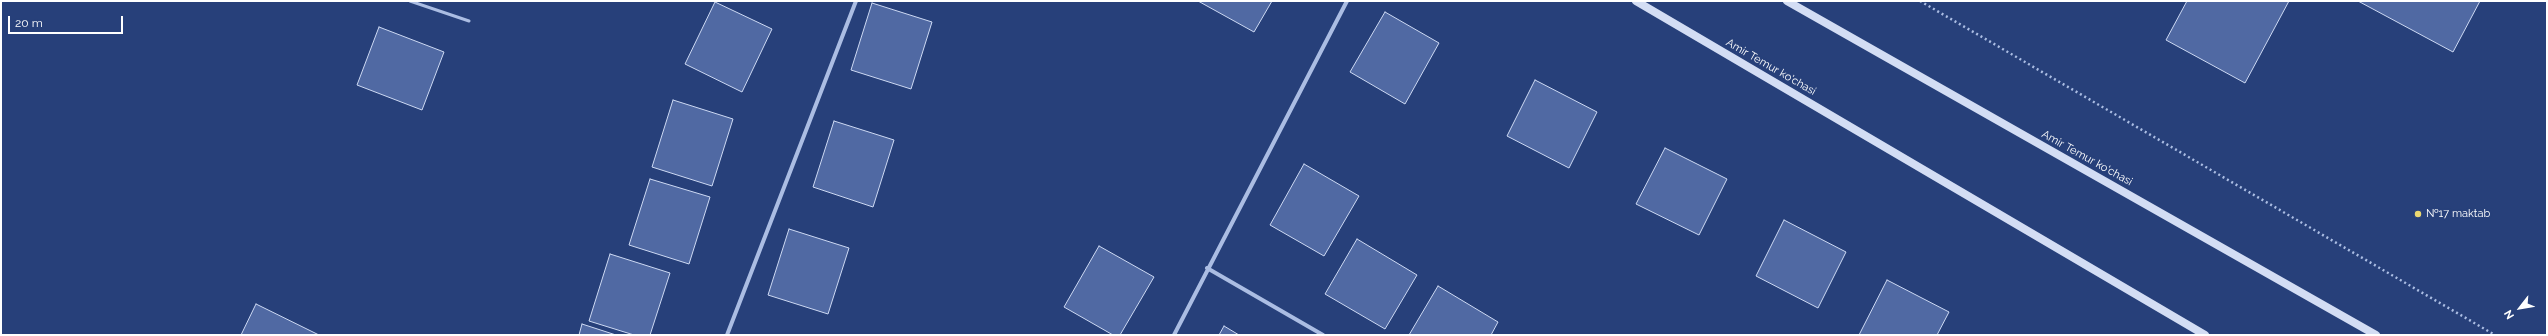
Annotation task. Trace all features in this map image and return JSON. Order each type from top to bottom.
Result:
[{"type":"main road","name":"Amir Temur ko'chasi","points":[[1636,1],[2206,335]]},
{"type":"main road","name":"Amir Temur ko'chasi","points":[[1787,1],[2376,335]]},
{"type":"street","points":[[727,335],[856,1]]},
{"type":"street","points":[[1174,335],[1347,1]]},
{"type":"street","points":[[1208,268],[1323,335]]},
{"type":"lane","points":[[410,1],[469,21]]},
{"type":"path","points":[[1920,1],[2495,335]]},
{"type":"building","points":[[1198,1],[1272,1],[1254,32]]},
{"type":"building","points":[[2187,1],[2289,1],[2245,83],[2166,40]]},
{"type":"building","points":[[2358,1],[2480,1],[2453,52]]},
{"type":"building","points":[[715,2],[772,29],[742,92],[685,64]]},
{"type":"building","points":[[872,3],[932,22],[911,89],[851,70]]},
{"type":"building","points":[[1385,12],[1439,43],[1405,104],[1350,72]]},
{"type":"building","points":[[379,27],[444,52],[422,110],[357,85]]},
{"type":"building","points":[[1535,80],[1597,112],[1569,168],[1507,136]]},
{"type":"building","points":[[673,100],[733,119],[712,186],[652,167]]},
{"type":"building","points":[[834,121],[894,140],[873,207],[813,187]]},
{"type":"building","points":[[1665,148],[1727,179],[1699,235],[1636,204]]},
{"type":"building","points":[[1304,164],[1359,196],[1324,256],[1270,225]]},
{"type":"building","points":[[650,179],[710,197],[689,264],[629,245]]},
{"type":"building","points":[[1784,220],[1846,252],[1818,308],[1756,276]]},
{"type":"building","points":[[789,229],[849,248],[828,314],[768,295]]},
{"type":"building","points":[[1357,239],[1417,275],[1385,329],[1325,294]]},
{"type":"building","points":[[1099,246],[1154,277],[1120,335],[1113,335],[1064,307]]},
{"type":"building","points":[[610,254],[670,273],[650,335],[634,335],[589,321]]},
{"type":"building","points":[[1887,280],[1949,312],[1937,335],[1859,335]]},
{"type":"building","points":[[1438,286],[1498,322],[1491,335],[1409,335]]},
{"type":"building","points":[[256,304],[319,335],[241,335]]},
{"type":"building","points":[[582,324],[616,335],[579,335]]},
{"type":"building","points":[[1224,326],[1239,335],[1219,335]]},
{"type":"place","name":"№17 maktab","points":[[2418,214]]}]
